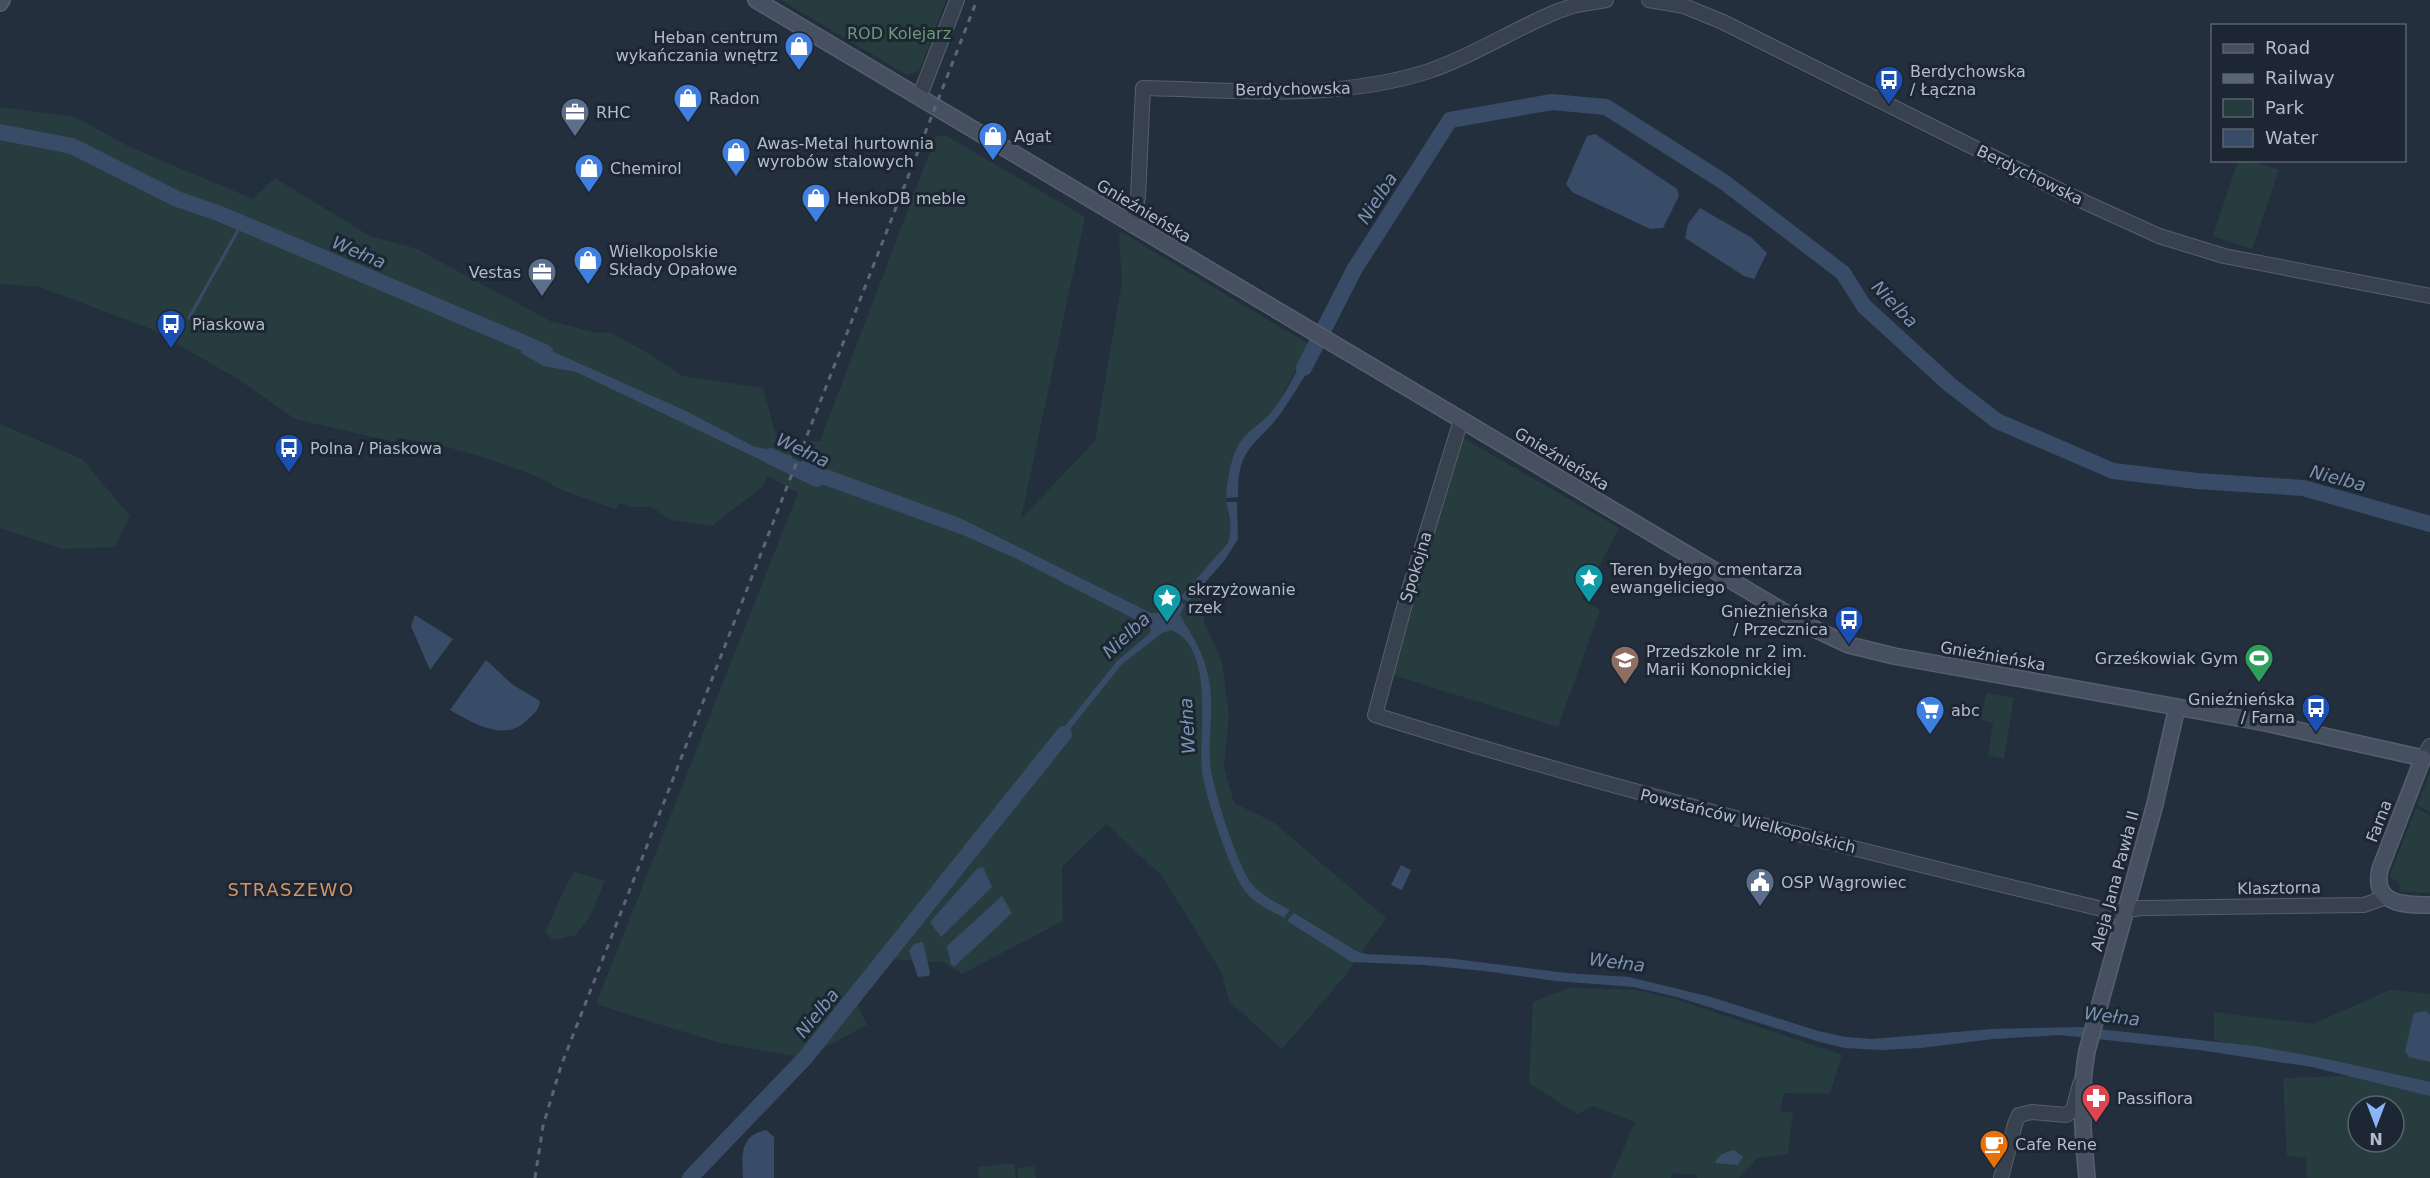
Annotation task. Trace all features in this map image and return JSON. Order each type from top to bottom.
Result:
[{"type":"main road","name":"Gnieźnieńska","points":[[756,0],[1806,625],[1836,640],[1894,657],[2427,752]]},
{"type":"main road","name":"Aleja Jana Pawła II","points":[[2087,1178],[2081,1118],[2086,1058],[2155,804],[2177,707]]},
{"type":"main road","name":"Farna","points":[[2386,897],[2379,885],[2380,869],[2427,752]]},
{"type":"main road","points":[[2386,897],[2399,904],[2430,905]]},
{"type":"street","points":[[919,98],[957,0]]},
{"type":"street","name":"Berdychowska","points":[[1132,225],[1138,197],[1143,88],[1296,92],[1349,89],[1381,84],[1449,63],[1558,11],[1576,5],[1606,0]]},
{"type":"street","name":"Berdychowska","points":[[1649,0],[1684,6],[1723,22],[2067,194],[2160,236],[2224,256],[2430,296]]},
{"type":"street","name":"Spokojna","points":[[1375,715],[1406,600],[1461,420]]},
{"type":"street","name":"Powstańców Wielkopolskich","points":[[1375,715],[1577,776],[1875,854],[2114,912],[2125,910]]},
{"type":"street","name":"Klasztorna","points":[[2125,910],[2364,905],[2386,897]]},
{"type":"street","points":[[2001,1178],[2017,1118],[2027,1112],[2062,1115],[2070,1113],[2086,1058]]},
{"type":"green space","name":"ROD Kolejarz","points":[[781,0],[946,0],[919,71],[907,75]]},
{"type":"green space","points":[[0,107],[75,117],[130,147],[253,199],[275,178],[370,236],[417,249],[550,321],[597,333],[609,332],[648,353],[682,376],[763,388],[776,436],[799,444],[797,449],[806,453],[811,441],[820,441],[936,136],[945,135],[1085,217],[1021,519],[1095,441],[1122,282],[1119,237],[1121,232],[1310,345],[1271,413],[1244,437],[1226,497],[1231,516],[1231,534],[1228,543],[1180,597],[1187,602],[1196,592],[1200,596],[1205,624],[1222,662],[1229,716],[1224,767],[1234,803],[1273,822],[1386,918],[1344,977],[1282,1049],[1229,1001],[1222,973],[1162,876],[1106,824],[1062,867],[1063,921],[962,974],[943,962],[885,959],[854,997],[867,1025],[805,1058],[716,1042],[596,1004],[798,493],[768,476],[762,487],[712,526],[670,520],[652,507],[631,507],[620,503],[615,509],[559,489],[541,478],[486,458],[440,445],[397,438],[395,442],[295,419],[238,379],[151,329],[40,287],[0,284]]},
{"type":"green space","points":[[2238,162],[2254,162],[2279,170],[2252,249],[2213,236]]},
{"type":"green space","points":[[0,424],[82,459],[130,516],[115,547],[63,549],[0,528]]},
{"type":"green space","points":[[1461,437],[1619,528],[1582,599],[1600,610],[1558,727],[1390,674]]},
{"type":"green space","points":[[1986,693],[2014,698],[2004,759],[1988,755],[1993,723],[1981,720]]},
{"type":"green space","points":[[2430,773],[2430,812],[2417,805]]},
{"type":"green space","points":[[2416,808],[2430,816],[2430,893],[2401,892],[2399,882],[2389,877]]},
{"type":"green space","points":[[574,872],[605,881],[589,918],[576,935],[553,940],[545,932]]},
{"type":"green space","points":[[1569,988],[1636,990],[1675,999],[1842,1055],[1830,1094],[1784,1093],[1780,1111],[1793,1113],[1788,1154],[1757,1158],[1739,1178],[1697,1178],[1696,1175],[1672,1173],[1671,1178],[1611,1178],[1635,1122],[1593,1106],[1577,1114],[1529,1083],[1533,1002]]},
{"type":"green space","points":[[2390,990],[2430,994],[2430,1178],[2307,1178],[2306,1158],[2287,1156],[2283,1078],[2373,1075],[2214,1040],[2214,1012],[2313,1024]]},
{"type":"green space","points":[[1014,1163],[1016,1178],[979,1178],[978,1167]]},
{"type":"green space","points":[[1034,1166],[1036,1178],[1018,1178],[1017,1168]]},
{"type":"water","points":[[1595,134],[1677,189],[1679,196],[1663,228],[1650,229],[1572,192],[1566,184],[1587,136]]},
{"type":"water","points":[[1700,208],[1752,238],[1767,253],[1754,279],[1744,276],[1685,238],[1688,224]]},
{"type":"water","points":[[527,340],[686,411],[753,446],[792,456],[786,472],[576,372],[544,366],[521,353]]},
{"type":"water","points":[[1310,345],[1320,351],[1283,410],[1245,455],[1241,466],[1238,497],[1226,498],[1229,473],[1236,449],[1245,436],[1273,410]]},
{"type":"water","points":[[802,460],[960,518],[1151,613],[1168,613],[1178,600],[1185,605],[1180,614],[1200,652],[1210,686],[1210,762],[1220,806],[1246,875],[1260,892],[1290,910],[1284,918],[1259,904],[1246,892],[1233,869],[1219,834],[1202,771],[1200,673],[1194,654],[1185,640],[1171,630],[1162,633],[1122,664],[1051,753],[1046,750],[1117,661],[1149,634],[1150,627],[1017,559],[963,535],[796,475]]},
{"type":"water","points":[[1226,502],[1237,502],[1238,539],[1224,561],[1188,602],[1180,597],[1230,538],[1230,518]]},
{"type":"water","points":[[415,615],[453,639],[430,670],[411,626]]},
{"type":"water","points":[[486,660],[513,685],[540,701],[536,712],[518,727],[509,730],[489,728],[450,710]]},
{"type":"water","points":[[1401,865],[1411,870],[1402,890],[1391,885]]},
{"type":"water","points":[[983,867],[992,887],[941,937],[930,922],[977,869]]},
{"type":"water","points":[[1002,896],[1012,913],[954,967],[951,964],[947,946]]},
{"type":"water","points":[[1294,913],[1358,952],[1366,954],[1446,958],[1566,973],[1629,977],[1711,997],[1818,1031],[1846,1037],[1872,1039],[1992,1029],[2080,1027],[2255,1046],[2322,1058],[2430,1082],[2430,1096],[2312,1067],[2199,1050],[2060,1035],[1993,1039],[1921,1048],[1881,1050],[1845,1048],[1677,997],[1634,987],[1556,981],[1424,965],[1352,962],[1287,921]]},
{"type":"water","points":[[923,942],[930,972],[929,976],[918,977],[909,951],[914,944]]},
{"type":"water","points":[[2426,1011],[2430,1015],[2430,1062],[2409,1057],[2405,1051],[2414,1013]]},
{"type":"water","points":[[766,1130],[774,1137],[774,1178],[743,1178],[744,1148],[751,1137]]},
{"type":"water","points":[[1734,1150],[1743,1157],[1738,1165],[1715,1163],[1720,1156]]},
{"type":"waterway","name":"Nielba","points":[[1304,368],[1354,270],[1450,120],[1552,102],[1606,107],[1724,182],[1843,273],[1864,306],[1949,384],[1997,421],[2113,471],[2197,481],[2303,488],[2430,524]]},
{"type":"waterway","name":"Wełna","points":[[0,132],[72,146],[177,199],[218,213],[545,352]]},
{"type":"waterway","points":[[189,318],[242,223]]},
{"type":"waterway","name":"Wełna","points":[[770,456],[817,479]]},
{"type":"waterway","name":"Nielba","points":[[690,1178],[805,1058],[1064,734]]},
{"type":"railway","points":[[535,1178],[543,1126],[561,1066],[977,0]]},
{"type":"place","name":"Heban centrum wykańczania wnętrz","points":[[799,72]]},
{"type":"place","name":"Berdychowska / Łączna","points":[[1889,106]]},
{"type":"place","name":"Radon","points":[[688,124]]},
{"type":"place","name":"RHC","points":[[575,138]]},
{"type":"place","name":"Agat","points":[[993,162]]},
{"type":"place","name":"Awas-Metal hurtownia wyrobów stalowych","points":[[736,178]]},
{"type":"place","name":"Chemirol","points":[[589,194]]},
{"type":"place","name":"HenkoDB meble","points":[[816,224]]},
{"type":"place","name":"Wielkopolskie Składy Opałowe","points":[[588,286]]},
{"type":"place","name":"Vestas","points":[[542,298]]},
{"type":"place","name":"Piaskowa","points":[[171,350]]},
{"type":"place","name":"Polna / Piaskowa","points":[[289,474]]},
{"type":"place","name":"Teren byłego cmentarza ewangeliciego","points":[[1589,604]]},
{"type":"place","name":"skrzyżowanie rzek","points":[[1167,624]]},
{"type":"place","name":"Gnieźnieńska / Przecznica","points":[[1849,646]]},
{"type":"place","name":"Grześkowiak Gym","points":[[2259,684]]},
{"type":"place","name":"Przedszkole nr 2 im. Marii Konopnickiej","points":[[1625,686]]},
{"type":"place","name":"Gnieźnieńska / Farna","points":[[2316,734]]},
{"type":"place","name":"abc","points":[[1930,736]]},
{"type":"place","name":"OSP Wągrowiec","points":[[1760,908]]},
{"type":"place","name":"Passiflora","points":[[2096,1124]]},
{"type":"place","name":"Cafe Rene","points":[[1994,1170]]},
{"type":"district","name":"STRASZEWO","points":[[291,889]]}]
